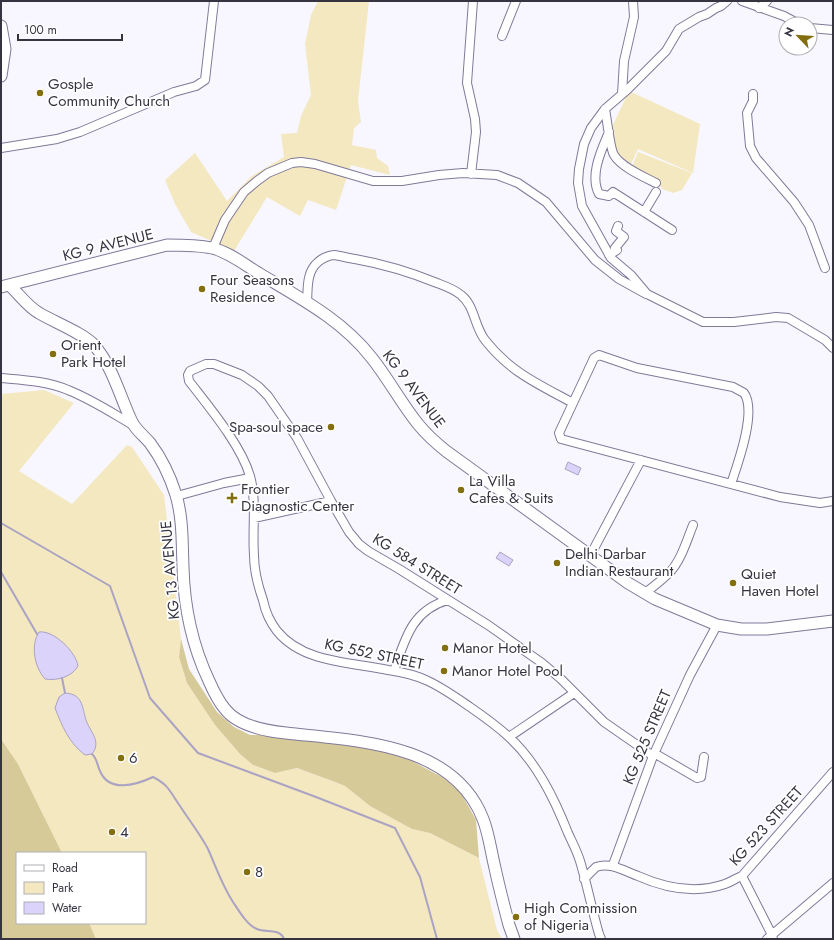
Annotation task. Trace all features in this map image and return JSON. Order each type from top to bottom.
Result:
[{"type":"main road","points":[[1,26],[5,49],[1,76]]},
{"type":"main road","name":"KG 9 AVENUE","points":[[5,286],[166,246],[190,245],[213,248],[242,263],[307,302],[335,321],[353,336],[372,357],[418,424],[428,435],[446,451],[628,583],[675,608],[717,625],[741,629],[767,629],[833,621]]},
{"type":"main road","name":"KG 13 AVENUE","points":[[5,286],[37,312],[61,324],[95,346],[109,368],[134,425],[164,462],[177,496],[182,522],[186,609],[194,643],[213,690],[224,708],[233,717],[262,729],[354,740],[391,747],[422,758],[444,770],[462,785],[483,819],[509,925],[514,939]]},
{"type":"street","points":[[1,148],[57,139],[80,132],[174,92],[196,86],[205,80],[214,1]]},
{"type":"street","points":[[471,174],[476,132],[475,119],[467,83],[474,1]]},
{"type":"street","points":[[502,36],[516,1]]},
{"type":"street","points":[[622,94],[624,61],[634,17],[633,1]]},
{"type":"street","points":[[647,294],[631,275],[611,258],[582,206],[578,183],[584,144],[591,128],[604,109],[622,94],[666,50],[679,29],[699,17],[708,14],[727,1]]},
{"type":"street","points":[[742,1],[758,8],[784,16]]},
{"type":"street","points":[[758,8],[767,1]]},
{"type":"street","points":[[818,29],[833,30]]},
{"type":"street","points":[[753,94],[753,101],[747,113],[750,146],[756,158],[794,202],[809,225],[825,268]]},
{"type":"street","points":[[604,109],[614,155],[635,172],[656,183]]},
{"type":"street","points":[[609,132],[599,159],[596,173],[597,189],[600,194],[608,196],[613,192],[672,230]]},
{"type":"street","points":[[213,248],[225,220],[244,192],[268,173],[292,163],[301,162],[315,164],[373,181],[402,181],[439,174],[497,175],[532,191],[546,202],[595,260],[619,279],[647,294],[703,322],[734,322],[776,317],[788,318],[826,340],[833,348]]},
{"type":"street","points":[[644,212],[656,192]]},
{"type":"street","points":[[609,255],[617,250],[615,248],[624,237],[616,231],[618,226]]},
{"type":"street","points":[[307,302],[310,272],[318,262],[333,255],[375,263],[418,275],[460,294],[468,301],[484,339],[509,365],[531,381],[573,403]]},
{"type":"street","points":[[731,484],[742,450],[749,411],[746,396],[739,389],[636,368],[599,355],[594,358],[559,433],[561,439],[780,497],[808,502],[833,501]]},
{"type":"street","name":"KG 584 STREET","points":[[188,375],[194,368],[206,364],[214,364],[242,375],[258,386],[268,396],[297,438],[349,532],[359,544],[368,551],[488,625],[542,663],[561,679],[604,722],[653,755],[697,778],[702,774],[704,757]]},
{"type":"street","name":"KG 552 STREET","points":[[188,375],[189,381],[215,416],[246,464],[250,478],[254,518],[254,557],[259,587],[265,610],[275,629],[286,641],[319,658],[409,674],[427,680],[473,709],[509,737],[538,771],[557,805],[580,860],[601,939]]},
{"type":"street","points":[[1,378],[28,380],[67,389],[134,425]]},
{"type":"street","points":[[590,556],[641,460]]},
{"type":"street","points":[[177,496],[224,483],[250,478]]},
{"type":"street","points":[[254,518],[331,501]]},
{"type":"street","points":[[645,593],[670,572],[684,547],[693,525]]},
{"type":"street","points":[[394,671],[409,632],[417,617],[436,603],[448,600]]},
{"type":"street","name":"KG 525 STREET","points":[[613,865],[653,755],[690,675],[717,625]]},
{"type":"street","points":[[509,737],[574,692]]},
{"type":"street","name":"KG 523 STREET","points":[[584,879],[596,867],[613,865],[662,885],[691,890],[725,884],[742,876],[833,772]]},
{"type":"street","points":[[742,876],[770,938],[833,883]]},
{"type":"green space","points":[[318,1],[369,1],[358,101],[361,122],[354,128],[352,145],[376,150],[377,158],[388,166],[390,175],[351,165],[336,210],[308,200],[300,216],[267,197],[234,251],[191,232],[175,204],[165,180],[195,153],[227,201],[252,176],[284,157],[281,134],[297,133],[301,116],[311,95],[305,44],[311,15]]},
{"type":"green space","points":[[629,91],[700,124],[693,173],[638,149],[631,164],[616,153],[612,127]]},
{"type":"green space","points":[[638,152],[692,173],[682,190],[673,193],[662,189],[658,181],[632,167]]},
{"type":"green space","points":[[44,390],[74,403],[19,471],[72,504],[127,445],[132,447],[164,495],[181,639],[179,657],[187,683],[215,725],[240,754],[253,765],[275,773],[297,768],[345,786],[370,806],[412,829],[430,833],[479,858],[497,930],[502,939],[96,939],[89,924],[146,924],[146,852],[62,852],[18,764],[1,739],[1,394]]},
{"type":"shaded area","points":[[181,639],[189,669],[217,712],[234,727],[250,735],[262,735],[382,749],[412,761],[442,777],[460,791],[476,820],[479,858],[430,833],[412,829],[370,806],[345,786],[297,768],[275,773],[253,765],[240,754],[215,725],[187,683],[179,657]]},
{"type":"shaded area","points":[[1,739],[18,764],[62,852],[16,852],[16,924],[89,924],[96,939],[1,939]]},
{"type":"water","points":[[568,462],[581,468],[578,475],[565,469]]},
{"type":"water","points":[[500,552],[513,560],[509,566],[496,558]]},
{"type":"water","points":[[39,632],[51,634],[69,649],[78,666],[72,673],[59,679],[45,679],[36,663],[34,650],[36,638]]},
{"type":"water","points":[[65,693],[75,696],[81,702],[86,720],[96,741],[95,749],[92,754],[85,755],[79,750],[70,740],[60,721],[55,708],[59,697]]},
{"type":"waterway","points":[[1,523],[110,586],[150,698],[198,753],[395,828],[420,877],[437,939]]},
{"type":"waterway","points":[[1,572],[37,634]]},
{"type":"waterway","points":[[62,678],[65,693]]},
{"type":"waterway","points":[[92,754],[104,778],[116,785],[139,783],[153,777],[166,786],[205,843],[219,876],[233,902],[244,917],[253,927],[279,933],[284,939]]},
{"type":"place","name":"Gosple Community Church","points":[[40,93]]},
{"type":"place","name":"Four Seasons Residence","points":[[202,289]]},
{"type":"place","name":"Orient Park Hotel","points":[[53,354]]},
{"type":"place","name":"Spa-soul space","points":[[331,427]]},
{"type":"place","name":"La Villa Cafes & Suits","points":[[461,490]]},
{"type":"place","name":"Frontier Diagnostic Center","points":[[232,498]]},
{"type":"place","name":"Delhi Darbar Indian Restaurant","points":[[557,563]]},
{"type":"place","name":"Quiet Haven Hotel","points":[[733,583]]},
{"type":"place","name":"Manor Hotel","points":[[445,648]]},
{"type":"place","name":"Manor Hotel Pool","points":[[444,671]]},
{"type":"place","name":"6","points":[[121,758]]},
{"type":"place","name":"4","points":[[112,832]]},
{"type":"place","name":"8","points":[[247,872]]},
{"type":"place","name":"High Commission of Nigeria","points":[[516,917]]}]
